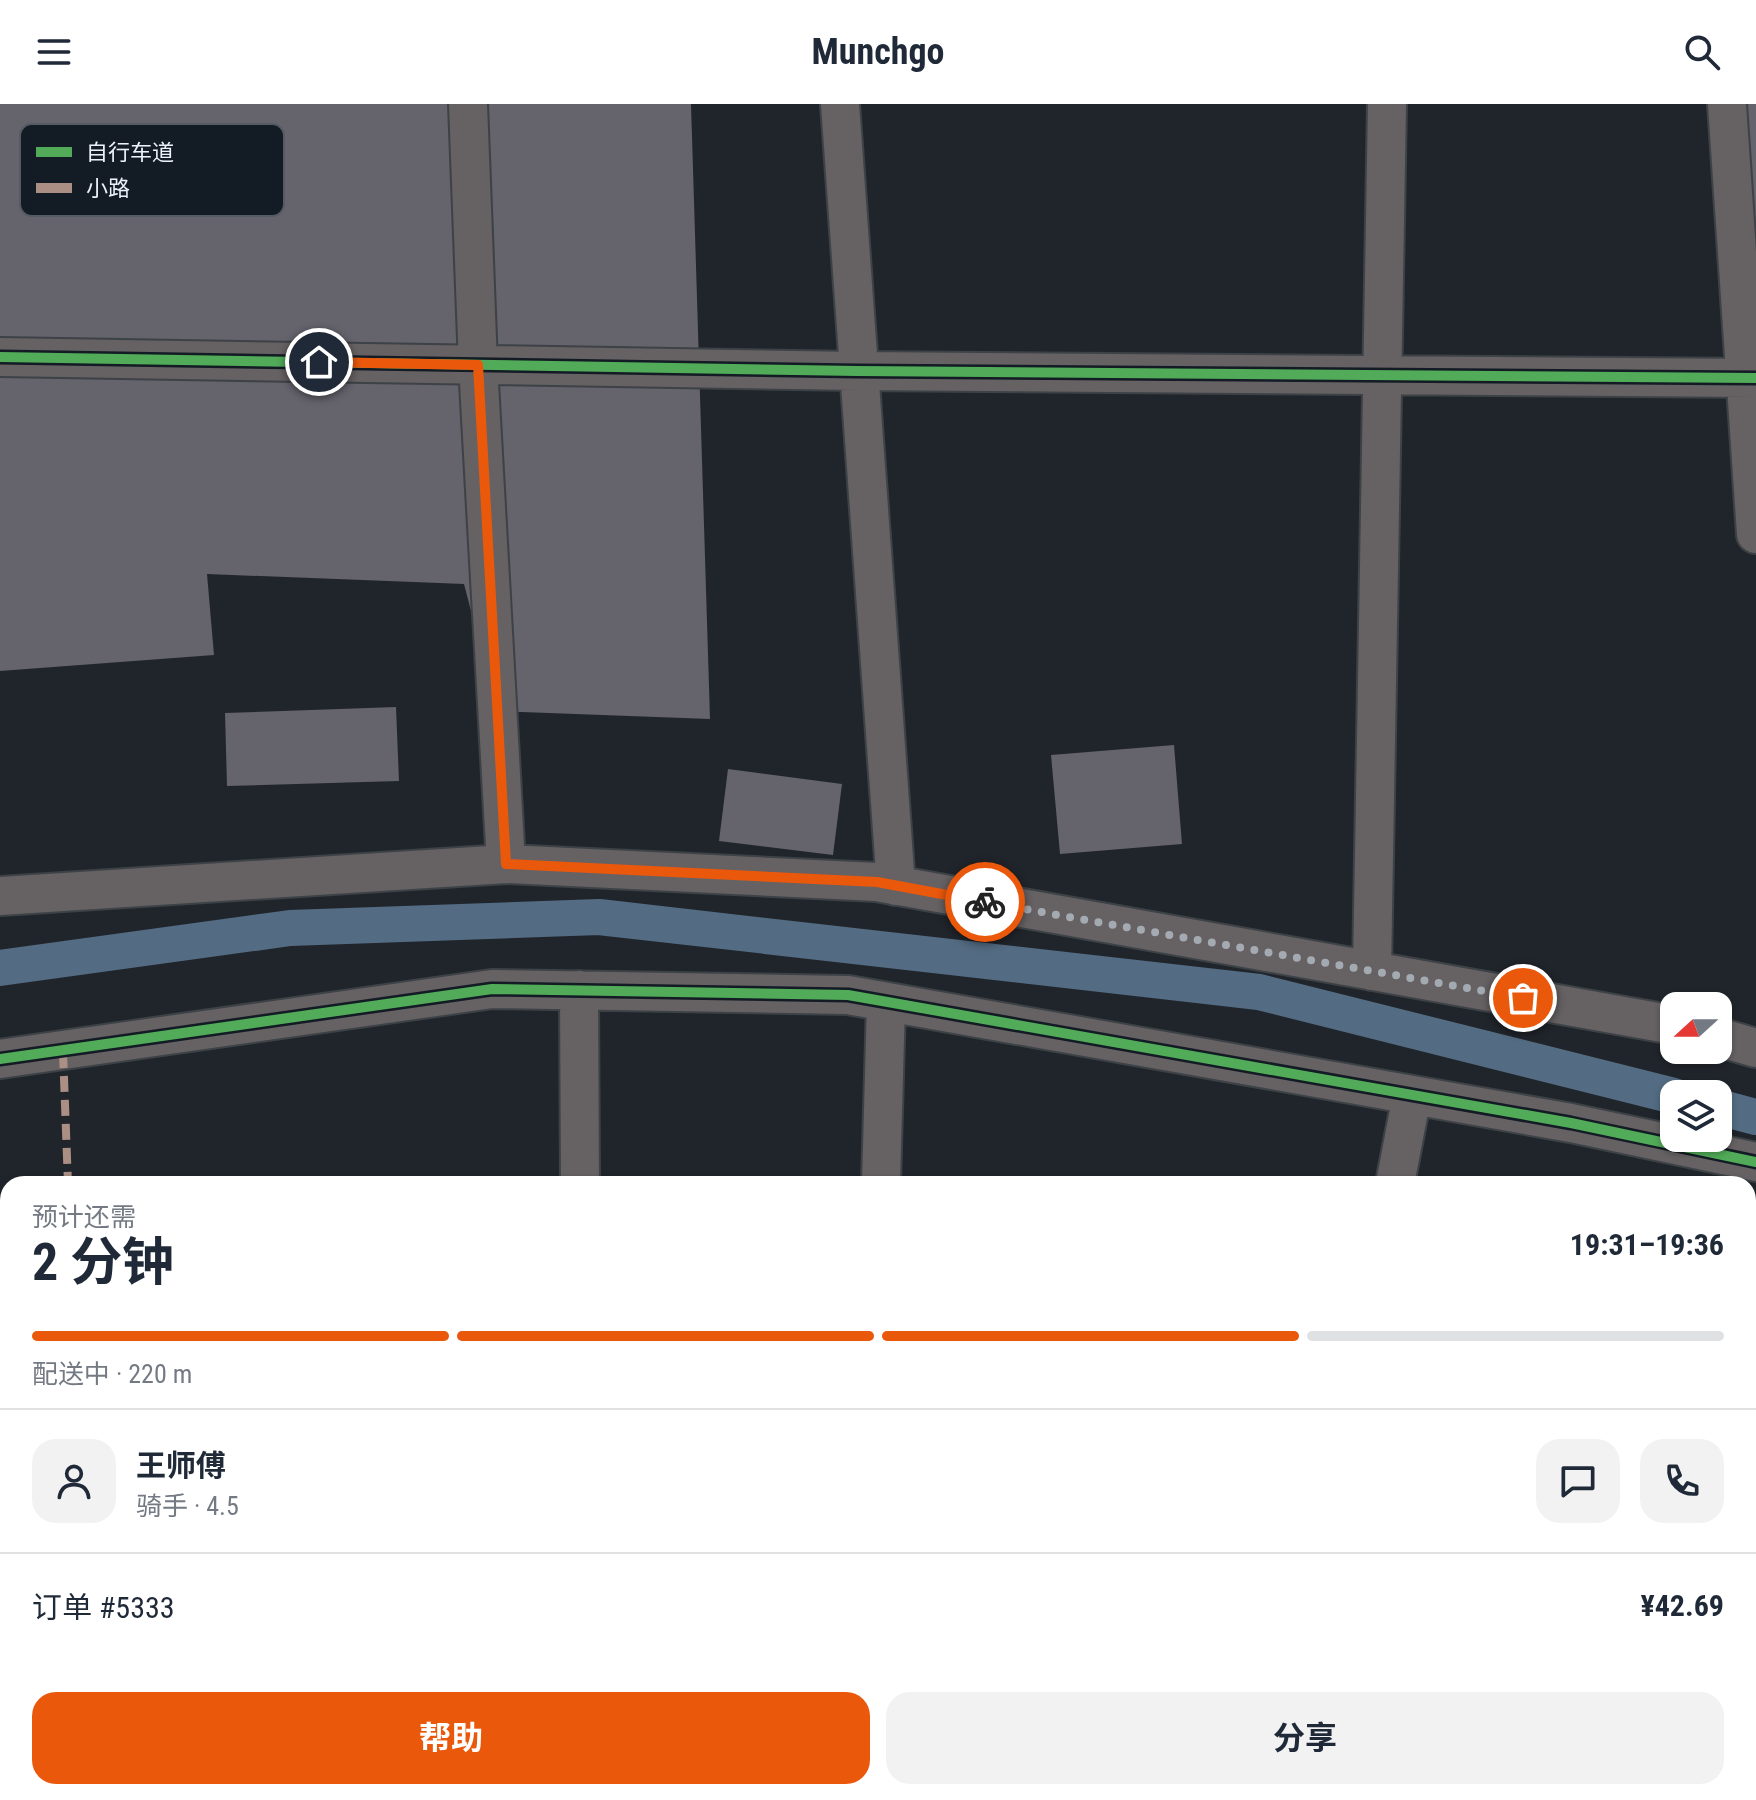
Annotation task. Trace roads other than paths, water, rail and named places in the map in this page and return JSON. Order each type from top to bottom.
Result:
[{"type":"street","points":[[468,104],[478,365],[506,864]]},
{"type":"street","points":[[840,104],[896,886]]},
{"type":"street","points":[[1372,971],[1387,104]]},
{"type":"street","points":[[1727,104],[1751,378],[1756,534]]},
{"type":"street","points":[[0,357],[857,371],[1751,378]]},
{"type":"street","points":[[0,896],[506,864],[896,886],[1660,1022]]},
{"type":"street","points":[[0,1059],[492,989],[848,995],[1571,1123],[1756,1162]]},
{"type":"street","points":[[579,990],[580,1176]]},
{"type":"street","points":[[881,1176],[886,1002]]},
{"type":"street","points":[[1732,1041],[1756,1048]]},
{"type":"street","points":[[1397,1176],[1412,1095]]},
{"type":"waterway","points":[[0,968],[290,928],[599,917],[1259,992],[1660,1092]]},
{"type":"waterway","points":[[1732,1111],[1756,1117]]}]
